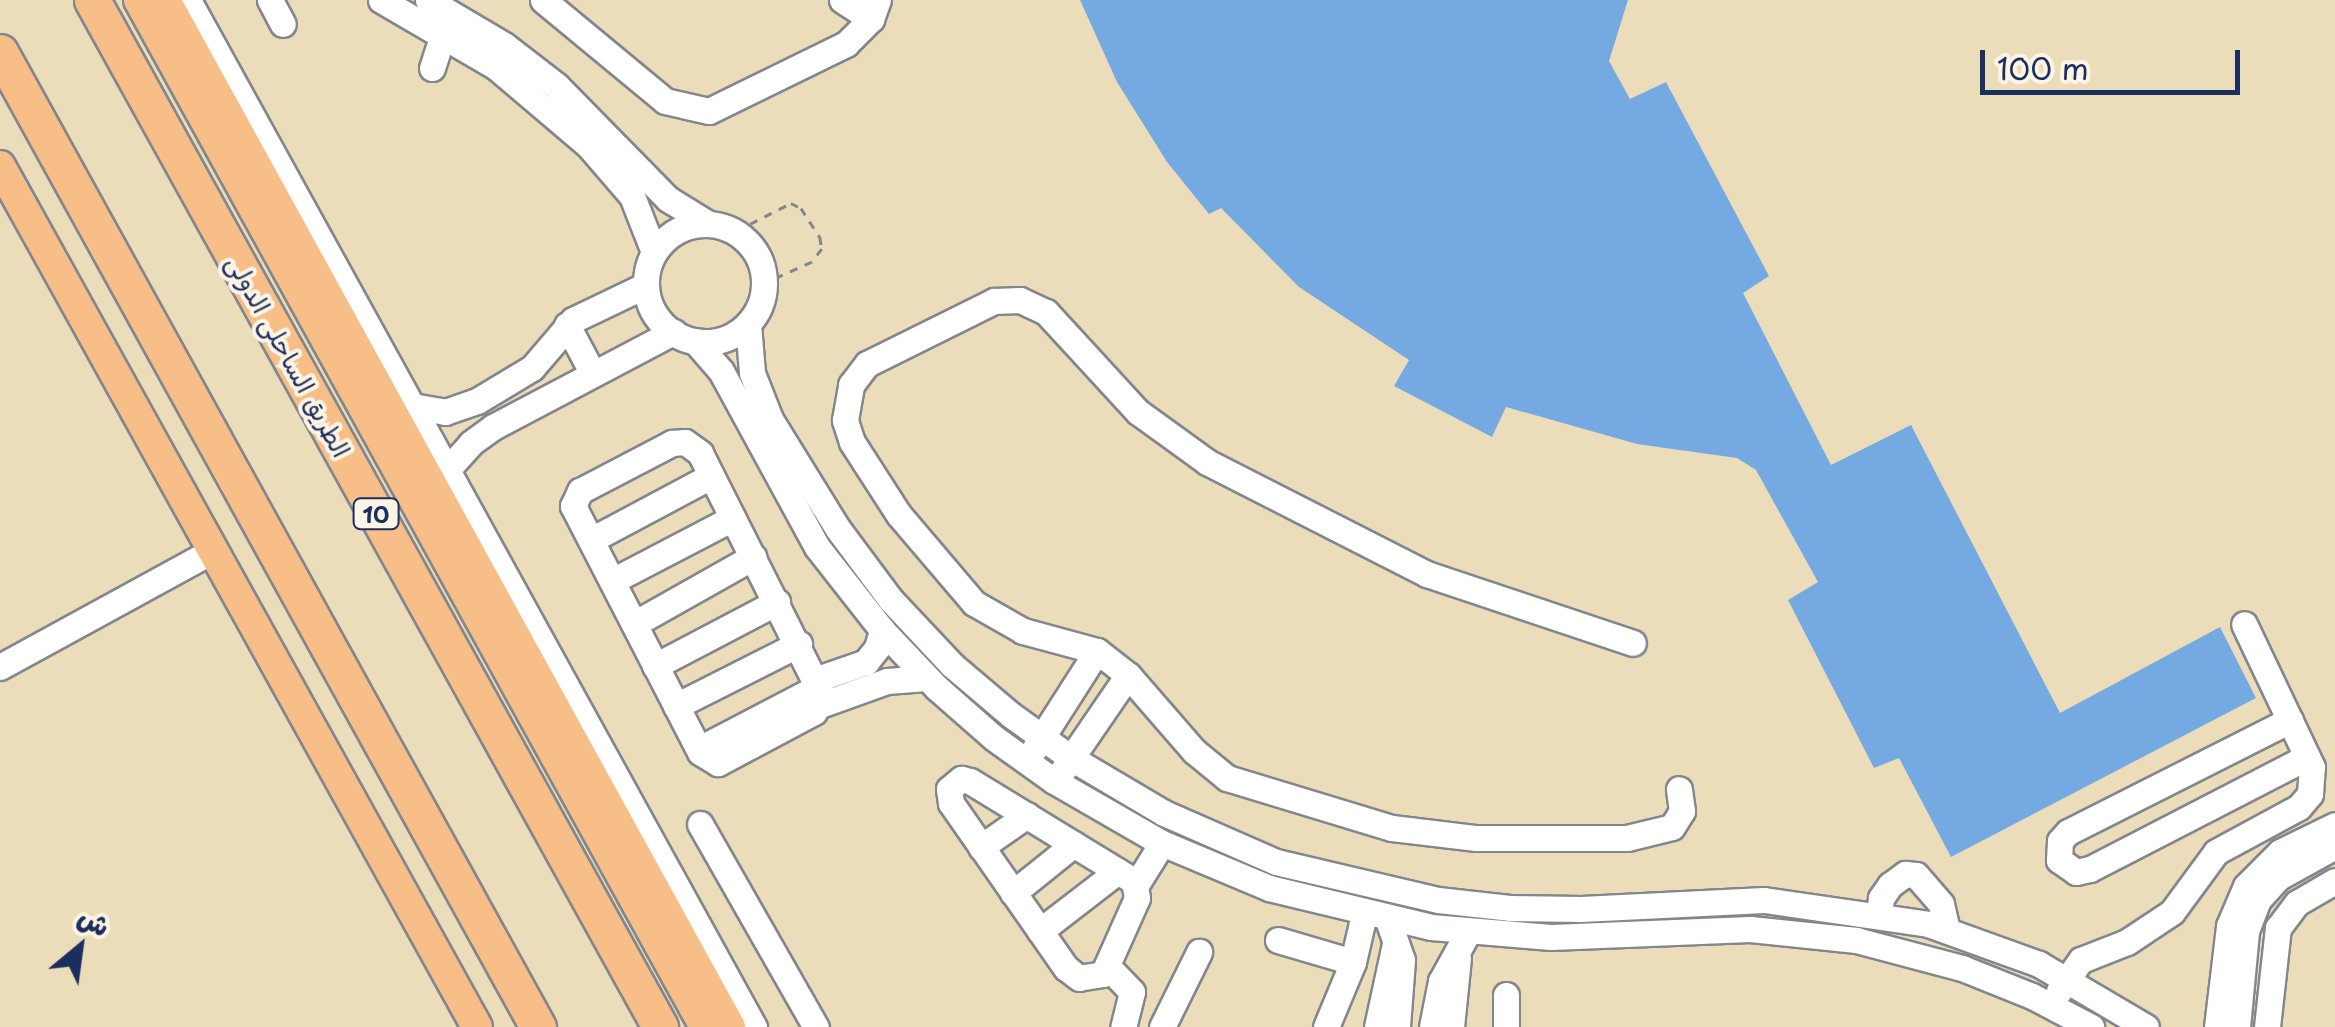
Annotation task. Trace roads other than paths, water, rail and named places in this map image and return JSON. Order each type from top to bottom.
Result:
[{"type":"highway","name":"الطريق الساحلى الدولى","points":[[92,0],[660,1027]]},
{"type":"highway","points":[[0,52],[538,1027]]},
{"type":"main road","points":[[139,0],[705,1027]]},
{"type":"main road","points":[[165,0],[403,411],[730,1027]]},
{"type":"main road","points":[[0,166],[477,1027]]},
{"type":"main road","points":[[0,198],[458,1027]]},
{"type":"street","points":[[188,0],[403,411],[447,470],[754,1027]]},
{"type":"street","points":[[270,0],[287,14]]},
{"type":"street","points":[[380,0],[455,41],[544,105],[641,188],[686,214],[736,232],[757,254],[765,283],[757,312],[748,324],[724,339],[684,337],[594,374],[482,434],[447,470]]},
{"type":"street","points":[[428,0],[504,46],[557,86],[641,188],[654,252],[646,285],[654,312],[684,337],[731,388],[817,547],[882,630],[927,678],[1054,781],[1162,843],[1269,888],[1381,923],[1462,940],[1707,929],[1821,934],[1962,968],[2090,1027]]},
{"type":"street","points":[[543,0],[665,101],[694,111],[709,111],[738,100],[846,44],[875,10],[842,0]]},
{"type":"street","points":[[437,71],[455,41]]},
{"type":"street","points":[[654,252],[677,230],[708,223]]},
{"type":"street","points":[[403,411],[444,412],[477,401],[532,368],[566,326],[646,285]]},
{"type":"street","points":[[1633,643],[1428,574],[1207,462],[1138,412],[1095,371],[1053,319],[1029,302],[994,301],[867,364],[846,397],[847,432],[874,479],[964,594],[994,618],[1043,638],[1097,652],[1128,675],[1194,751],[1227,778],[1392,828],[1476,838],[1627,838],[1672,827],[1682,811],[1679,790]]},
{"type":"street","points":[[748,324],[752,372],[764,408],[846,540],[926,640],[1042,738],[1164,813],[1276,862],[1379,889],[1474,905],[1551,908],[1746,900],[1879,916],[1946,930],[2065,977],[2146,1027]]},
{"type":"street","points":[[566,326],[594,374]]},
{"type":"street","points":[[819,690],[696,448],[678,442],[580,491],[573,506],[698,749],[819,690],[852,681],[927,678]]},
{"type":"street","points":[[590,540],[711,476]]},
{"type":"street","points":[[612,581],[733,518]]},
{"type":"street","points":[[634,624],[753,557]]},
{"type":"street","points":[[0,666],[199,558]]},
{"type":"street","points":[[656,666],[776,602]]},
{"type":"street","points":[[2051,1006],[2065,977],[2080,960],[2126,942],[2164,919],[2224,846],[2306,801],[2314,779],[2307,757],[2244,624]]},
{"type":"street","points":[[852,681],[872,656],[882,630]]},
{"type":"street","points":[[676,706],[798,644]]},
{"type":"street","points":[[1026,761],[1097,652]]},
{"type":"street","points":[[1054,781],[1128,675]]},
{"type":"street","points":[[1073,689],[1105,711]]},
{"type":"street","points":[[2290,720],[2068,832],[2058,847],[2059,860],[2069,870],[2090,869],[2307,757]]},
{"type":"street","points":[[970,780],[1074,844],[1127,878],[1137,898],[1109,968],[1096,978],[1072,974],[948,799],[956,781],[970,780]]},
{"type":"street","points":[[982,848],[1027,815]]},
{"type":"street","points":[[700,824],[816,1027]]},
{"type":"street","points":[[2216,1027],[2241,916],[2272,870],[2335,825]]},
{"type":"street","points":[[1040,930],[1127,878],[1162,843]]},
{"type":"street","points":[[1013,892],[1074,844]]},
{"type":"street","points":[[2272,870],[2335,846]]},
{"type":"street","points":[[1269,888],[1276,862]]},
{"type":"street","points":[[1879,916],[1882,898],[1890,884],[1905,874],[1916,875],[1942,904],[1946,930]]},
{"type":"street","points":[[2267,1027],[2278,928],[2296,903],[2335,881]]},
{"type":"street","points":[[1377,1027],[1379,889]]},
{"type":"street","points":[[1551,908],[1551,937]]},
{"type":"street","points":[[2237,1027],[2241,916]]},
{"type":"street","points":[[1326,1027],[1353,962],[1381,923]]},
{"type":"street","points":[[1381,923],[1403,974],[1397,1027]]},
{"type":"street","points":[[1278,940],[1353,962]]},
{"type":"street","points":[[1432,1027],[1437,992],[1462,940]]},
{"type":"street","points":[[1450,1027],[1462,940]]},
{"type":"street","points":[[1162,1027],[1199,952]]},
{"type":"street","points":[[1109,968],[1132,992],[1123,1027]]},
{"type":"street","points":[[1506,994],[1506,1027]]},
{"type":"water","points":[[1080,0],[1628,0],[1609,61],[1630,99],[1666,82],[1769,276],[1743,293],[1831,465],[1911,425],[2060,713],[2220,627],[2256,698],[1951,857],[1899,758],[1874,768],[1788,600],[1818,582],[1756,470],[1737,458],[1637,444],[1506,407],[1492,437],[1394,386],[1409,360],[1299,287],[1221,208],[1209,214],[1167,162],[1117,82]]}]
